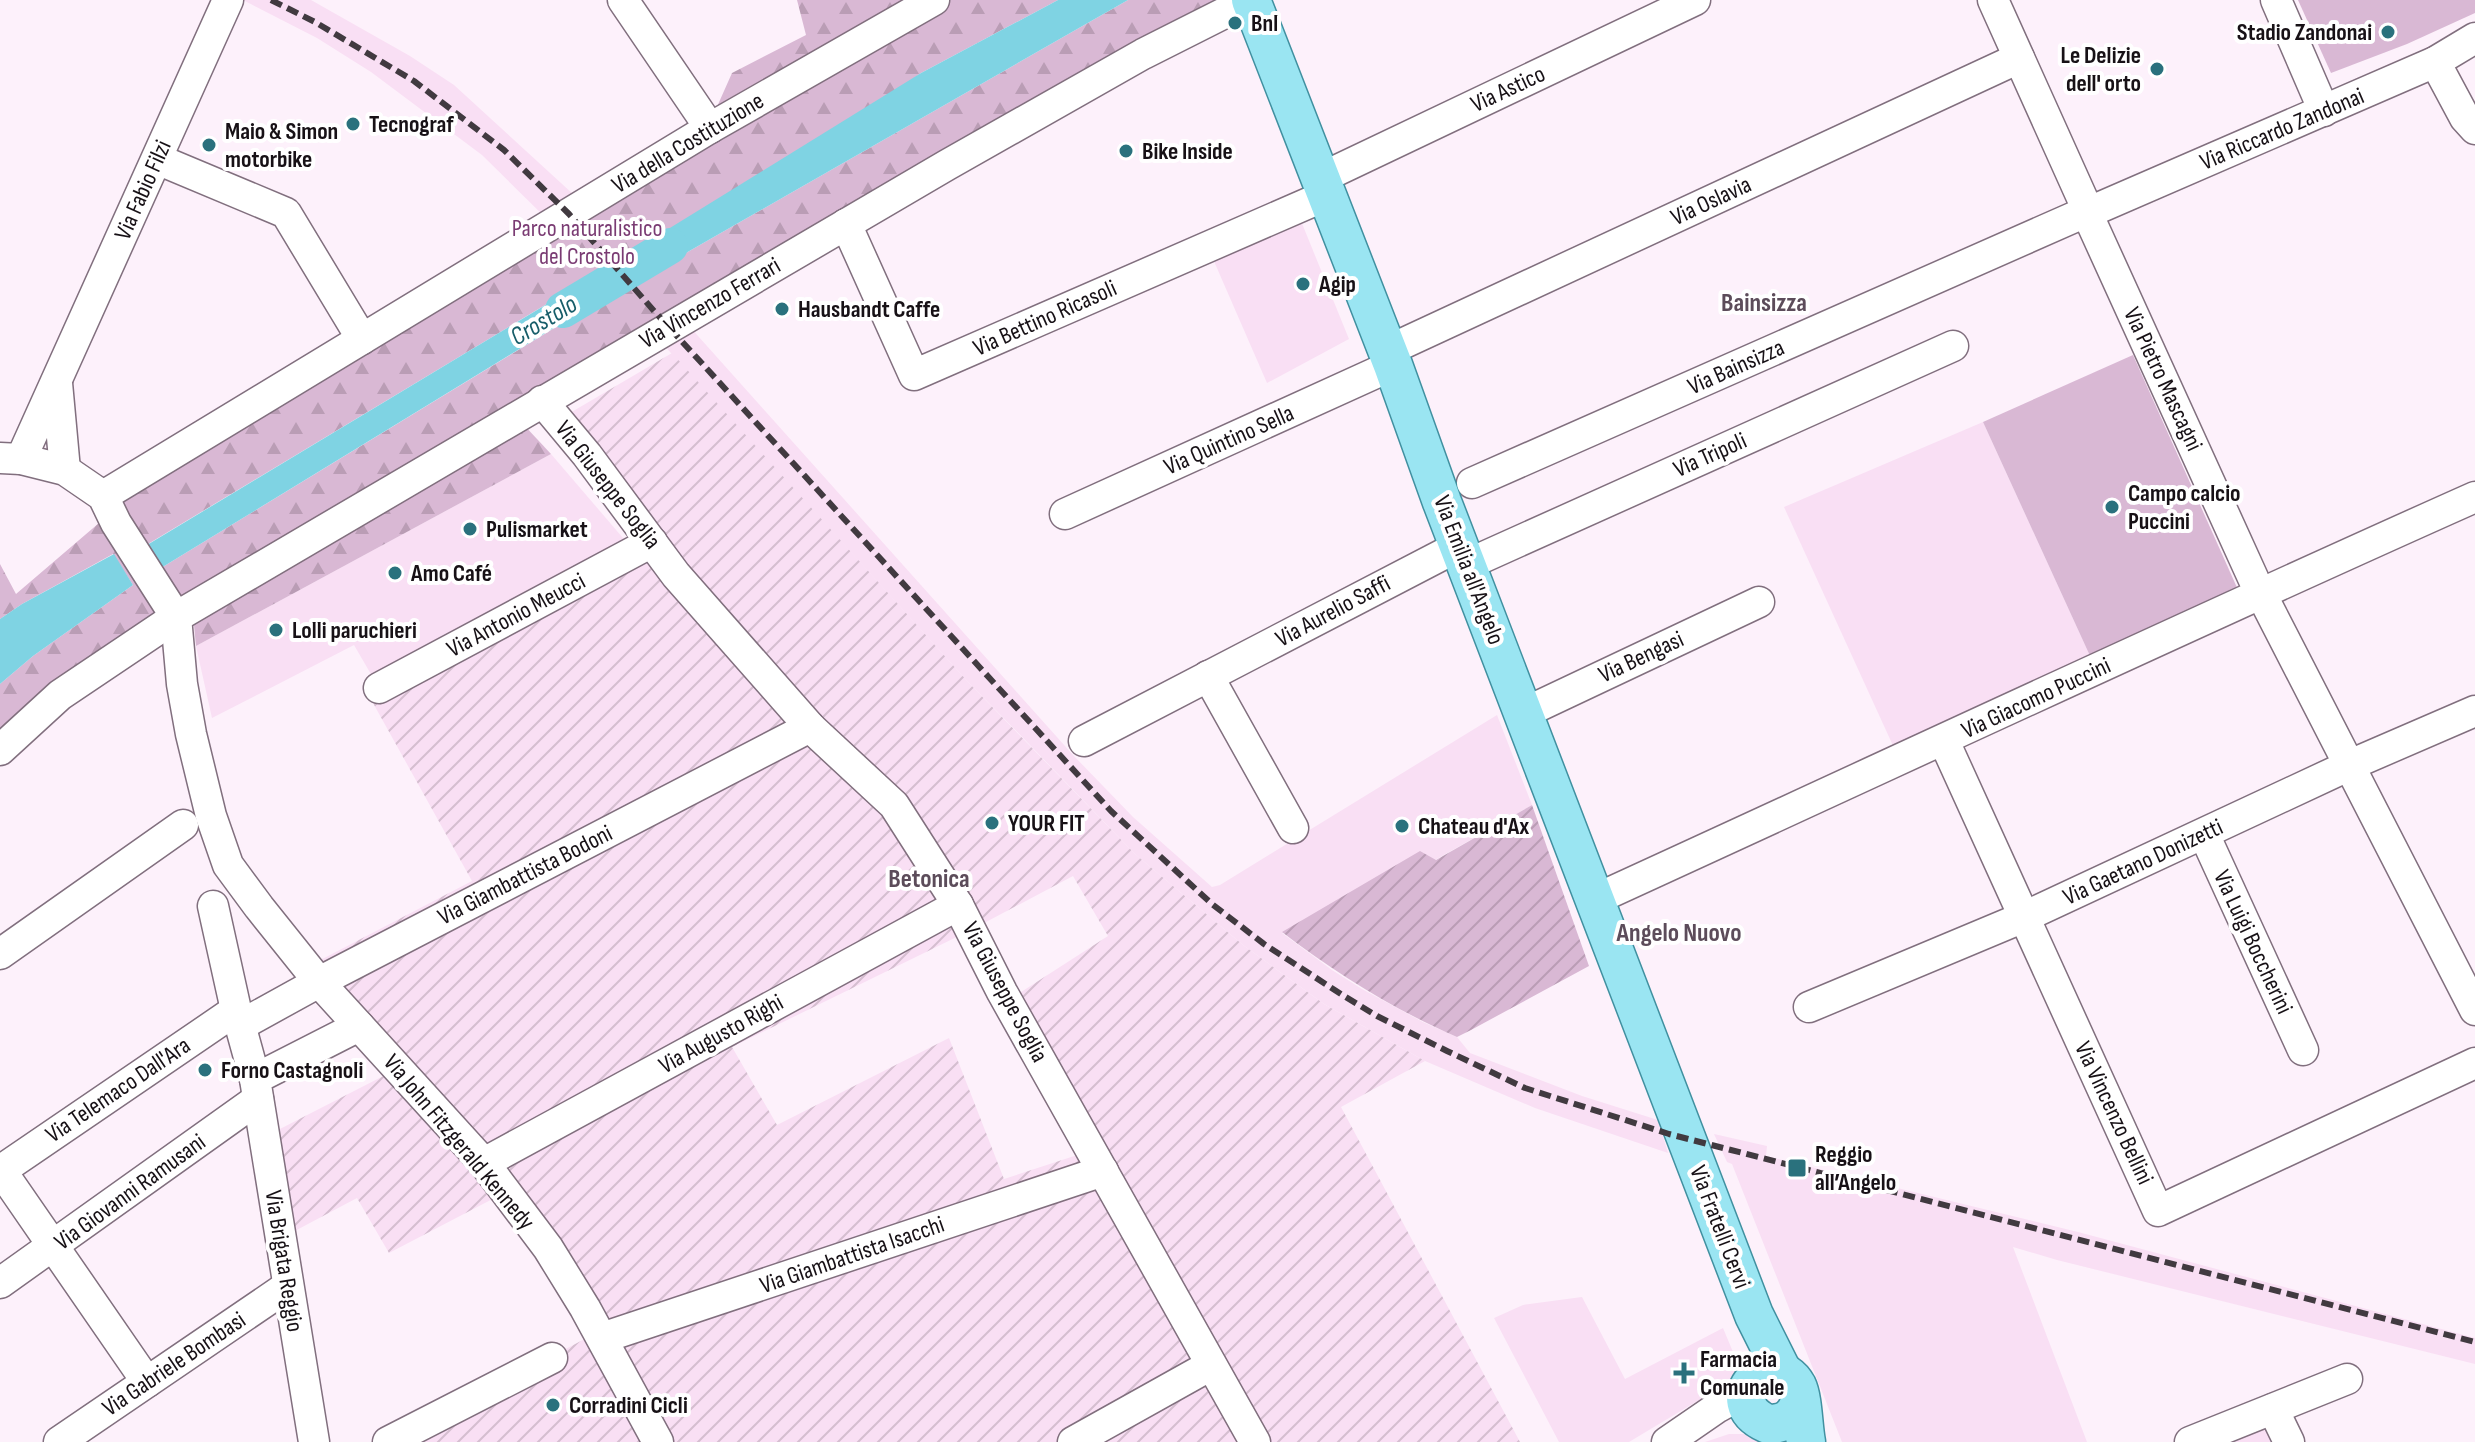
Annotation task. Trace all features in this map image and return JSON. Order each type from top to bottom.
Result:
[{"type":"main road","name":"Via Emilia all'Angelo","points":[[1250,0],[1324,186],[1398,355],[1463,555],[1687,1139]]},
{"type":"main road","name":"Via Fratelli Cervi","points":[[1687,1139],[1754,1315],[1779,1408]]},
{"type":"street","points":[[623,0],[710,128]]},
{"type":"street","name":"Via della Costituzione","points":[[103,496],[710,128],[934,0]]},
{"type":"street","name":"Via Vincenzo Ferrari","points":[[0,750],[60,695],[170,608],[542,401],[1143,54],[1250,0]]},
{"type":"street","name":"Via Astico","points":[[1324,186],[1695,0]]},
{"type":"street","name":"Via Pietro Mascagni","points":[[1993,0],[2261,593],[2475,1010]]},
{"type":"street","points":[[2276,0],[2324,111]]},
{"type":"street","name":"Via Fabio Filzi","points":[[10,459],[57,381],[224,1]]},
{"type":"street","name":"Via Riccardo Zandonai","points":[[2087,212],[2435,62],[2475,38]]},
{"type":"street","name":"Via Oslavia","points":[[1398,355],[2019,58]]},
{"type":"street","points":[[2435,62],[2465,118],[2475,129]]},
{"type":"street","points":[[157,159],[286,213],[362,339]]},
{"type":"street","name":"Via Bettino Ricasoli","points":[[846,224],[914,375],[1324,186]]},
{"type":"street","name":"Via Bainsizza","points":[[1472,483],[2087,212]]},
{"type":"street","name":"Via Tripoli","points":[[1463,555],[1953,346]]},
{"type":"street","name":"Via Quintino Sella","points":[[1065,514],[1398,355]]},
{"type":"street","name":"Via Fabio Filzi","points":[[57,381],[65,470]]},
{"type":"street","name":"Via Giuseppe Soglia","points":[[542,401],[587,455],[676,575],[810,727],[894,805],[958,905],[1002,992],[1255,1442]]},
{"type":"street","points":[[10,459],[65,470],[103,496],[116,523],[170,608]]},
{"type":"street","name":"Via Giacomo Puccini","points":[[1596,899],[2475,497]]},
{"type":"street","name":"Via Antonio Meucci","points":[[379,688],[652,542]]},
{"type":"street","name":"Via Aurelio Saffi","points":[[1084,741],[1208,676],[1463,555]]},
{"type":"street","name":"Via Bengasi","points":[[1524,713],[1759,602]]},
{"type":"street","name":"Via John Fitzgerald Kennedy","points":[[170,608],[191,734],[211,816],[228,865],[319,982],[484,1163],[548,1248],[602,1338],[658,1442]]},
{"type":"street","points":[[1208,676],[1293,828]]},
{"type":"street","name":"Via Gaetano Donizetti","points":[[1809,1007],[2024,917],[2350,765],[2475,711]]},
{"type":"street","name":"Via Giambattista Bodoni","points":[[238,1018],[319,982],[810,727]]},
{"type":"street","name":"Via Vincenzo Bellini","points":[[1944,741],[2158,1211],[2475,1063]]},
{"type":"street","points":[[0,954],[183,825]]},
{"type":"street","name":"Via Luigi Boccherini","points":[[2204,834],[2303,1050]]},
{"type":"street","name":"Via Augusto Righi","points":[[484,1163],[958,905]]},
{"type":"street","name":"Via Brigata Reggio","points":[[213,906],[256,1089],[309,1440]]},
{"type":"street","name":"Via Telemaco Dall'Ara","points":[[0,1170],[238,1018]]},
{"type":"street","points":[[256,1089],[359,1026]]},
{"type":"street","name":"Via Giovanni Ramusani","points":[[0,1283],[54,1246],[256,1089]]},
{"type":"street","points":[[0,1170],[147,1382]]},
{"type":"street","name":"Via Giambattista Isacchi","points":[[602,1338],[1103,1171]]},
{"type":"street","name":"Via Gabriele Bombasi","points":[[59,1442],[288,1286]]},
{"type":"street","points":[[388,1442],[552,1358]]},
{"type":"street","points":[[1073,1442],[1211,1365]]},
{"type":"street","points":[[2190,1442],[2347,1379]]},
{"type":"street","points":[[1675,1437],[1718,1407],[1779,1408]]},
{"type":"street","points":[[2273,1409],[2289,1442]]},
{"type":"shaded area","points":[[243,0],[311,0],[410,56],[454,85],[585,205],[552,224],[482,155],[371,72],[317,38]]},
{"type":"shaded area","points":[[1301,221],[1349,339],[1267,383],[1213,259]]},
{"type":"shaded area","points":[[690,327],[1073,755],[1133,817],[1212,887],[1220,885],[1497,715],[1532,805],[1435,860],[1282,933],[1362,989],[1457,1037],[1470,1053],[1582,1096],[1658,1120],[1668,1153],[1535,1108],[1425,1061],[1324,1004],[1243,945],[1135,854],[969,683],[661,342]]},
{"type":"shaded area","points":[[672,353],[969,683],[1135,854],[1243,945],[1324,1004],[1425,1061],[1341,1107],[1520,1442],[388,1442],[598,1332],[506,1192],[389,1253],[357,1198],[291,1233],[276,1131],[397,1069],[307,967],[472,881],[368,694],[652,543],[558,420]],"holes":[[[1073,876],[1108,936],[1018,994],[1105,1146],[1004,1179],[949,1038],[777,1125],[732,1047],[971,930]]]},
{"type":"shaded area","points":[[1983,422],[2096,669],[1900,761],[1784,507]]},
{"type":"shaded area","points":[[551,454],[635,552],[379,688],[354,645],[212,718],[196,646]]},
{"type":"shaded area","points":[[1714,1134],[1767,1146],[1766,1156],[2078,1232],[2475,1338],[2475,1364],[2013,1247],[2087,1442],[1842,1442],[1732,1164],[1727,1162]]},
{"type":"shaded area","points":[[1582,1297],[1625,1379],[1723,1328],[1739,1376],[1629,1442],[1559,1442],[1494,1318],[1523,1305]]},
{"type":"shaded area","points":[[2273,1409],[2289,1442],[2190,1442]]},
{"type":"shaded area","points":[[1729,1434],[1749,1434],[1768,1442],[1705,1442]]},
{"type":"green space","points":[[797,0],[909,0],[716,109],[732,73],[806,35]]},
{"type":"green space","name":"Parco naturalistico del Crostolo","points":[[924,0],[1058,0],[921,73],[637,281],[1128,0],[1250,0],[176,617],[0,750],[0,684],[33,656],[133,585],[113,554],[0,619],[0,564],[16,594],[111,515],[103,496]],"holes":[[[595,275],[610,294],[161,568],[148,544]]]},
{"type":"green space","name":"Stadio Zandonai","points":[[2298,0],[2475,0],[2475,13],[2407,44],[2331,73]]},
{"type":"green space","name":"Campo calcio Puccini","points":[[2133,355],[2243,601],[2096,669],[1983,422]]},
{"type":"green space","points":[[523,424],[551,454],[196,646],[193,615]]},
{"type":"green space","points":[[1532,805],[1589,966],[1471,1030],[1457,1037],[1410,1015],[1345,976],[1282,932],[1420,851],[1436,860]]},
{"type":"water","points":[[1058,0],[1128,0],[637,281],[618,260],[921,73]]},
{"type":"water","points":[[595,275],[611,293],[161,568],[147,545]]},
{"type":"water","points":[[114,554],[133,585],[33,656],[0,684],[0,619]]},
{"type":"waterway","name":"Crostolo","points":[[563,310],[670,246]]},
{"type":"railway","points":[[271,0],[315,22],[414,81],[504,150],[569,214],[1111,811],[1212,904],[1264,944],[1344,996],[1377,1016],[1525,1088],[1669,1134],[2475,1342]]},
{"type":"place","name":"Bnl","points":[[1235,23]]},
{"type":"place","name":"Stadio Zandonai","points":[[2388,32]]},
{"type":"place","name":"Le Delizie dell' orto","points":[[2157,69]]},
{"type":"place","name":"Tecnograf","points":[[353,124]]},
{"type":"place","name":"Maio & Simon motorbike","points":[[209,145]]},
{"type":"place","name":"Bike Inside","points":[[1126,151]]},
{"type":"place","name":"Agip","points":[[1303,284]]},
{"type":"place","name":"Hausbandt Caffe","points":[[782,309]]},
{"type":"place","name":"Campo calcio Puccini","points":[[2112,507]]},
{"type":"place","name":"Pulismarket","points":[[470,529]]},
{"type":"place","name":"Amo Café","points":[[395,573]]},
{"type":"place","name":"Lolli paruchieri","points":[[276,630]]},
{"type":"place","name":"YOUR FIT","points":[[992,823]]},
{"type":"place","name":"Chateau d'Ax","points":[[1402,826]]},
{"type":"place","name":"Forno Castagnoli","points":[[205,1070]]},
{"type":"place","name":"Reggio all’Angelo","points":[[1797,1168]]},
{"type":"place","name":"Farmacia Comunale","points":[[1684,1373]]},
{"type":"place","name":"Corradini Cicli","points":[[553,1405]]},
{"type":"district","name":"Bainsizza","points":[[1764,303]]},
{"type":"district","name":"Betonica","points":[[929,879]]},
{"type":"district","name":"Angelo Nuovo","points":[[1679,933]]}]
